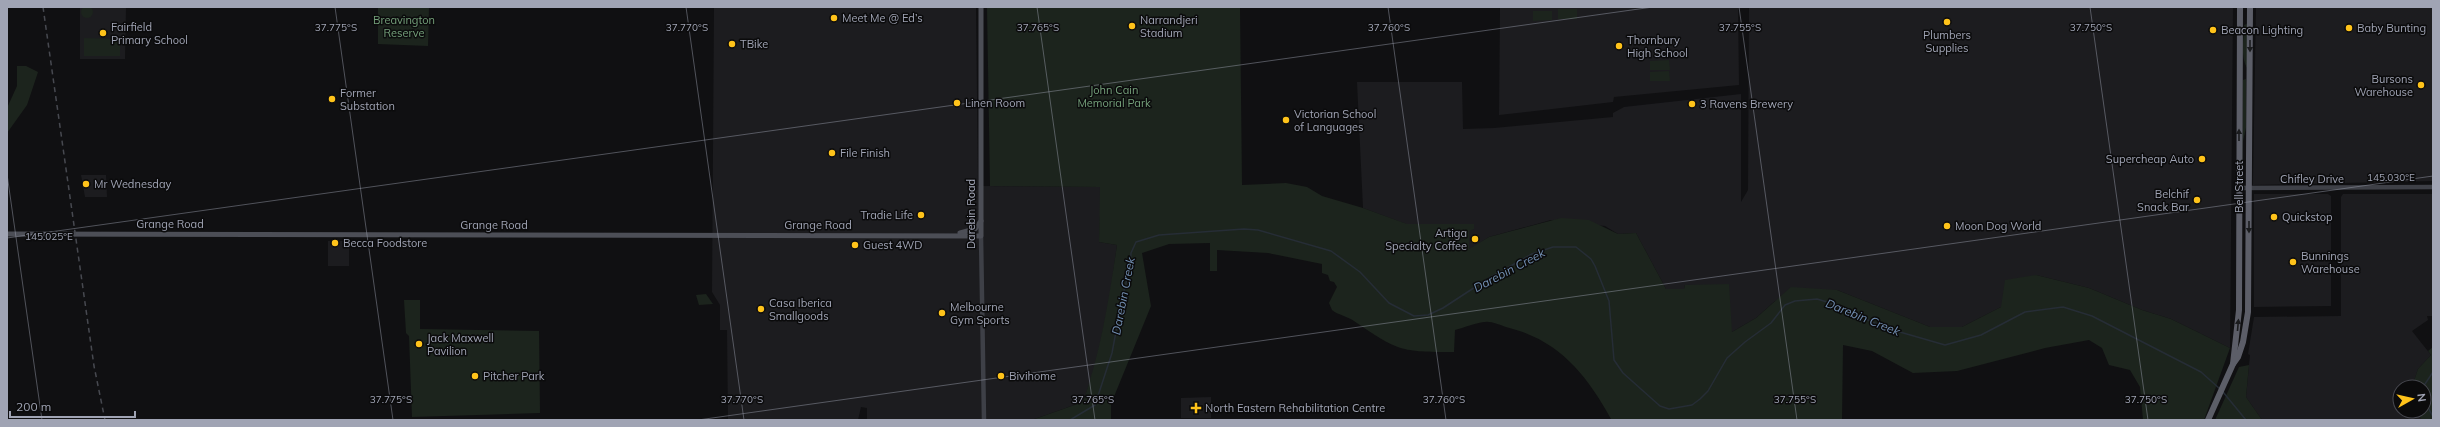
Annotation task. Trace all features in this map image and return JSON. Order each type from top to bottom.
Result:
[{"type":"highway","name":"Bell Street","points":[[2233,364],[2239,310],[2240,7]]},
{"type":"highway","name":"Bell Street","points":[[2209,418],[2233,364],[2238,357],[2243,342],[2248,312],[2250,7]]},
{"type":"highway","points":[[2240,20],[2250,20]]},
{"type":"highway","points":[[2240,73],[2250,73]]},
{"type":"main road","name":"Darebin Road","points":[[981,7],[981,236],[984,420]]},
{"type":"main road","name":"Chifley Drive","points":[[2239,188],[2433,187]]},
{"type":"main road","points":[[951,236],[973,230],[981,220]]},
{"type":"main road","name":"Grange Road","points":[[7,234],[981,236]]},
{"type":"shaded area","name":"Fairfield Primary School","points":[[80,7],[126,7],[125,59],[80,59]]},
{"type":"shaded area","points":[[714,7],[976,7],[978,186],[1101,187],[1099,242],[1117,245],[1109,302],[1095,368],[1083,402],[1032,420],[867,420],[867,408],[861,407],[858,420],[728,420],[727,330],[720,330],[720,305],[712,292]]},
{"type":"shaded area","name":"Thornbury High School","points":[[1500,7],[1738,7],[1739,85],[1614,97],[1613,102],[1499,115]]},
{"type":"shaded area","points":[[1749,7],[2233,7],[2230,348],[2171,319],[2142,310],[2089,288],[2036,275],[2001,307],[1962,327],[1930,327],[1837,290],[1775,301],[1756,318],[1732,332],[1730,327],[1687,285],[1685,285],[1684,289],[1666,289],[1636,233],[1618,234],[1605,226],[1551,220],[1489,237],[1469,250],[1469,231],[1406,224],[1363,208],[1357,82],[1462,82],[1463,129],[1494,128],[1613,117],[1613,113],[1624,107],[1741,94],[1741,202],[1748,190]]},
{"type":"shaded area","points":[[2256,7],[2433,7],[2433,181],[2253,185]]},
{"type":"shaded area","points":[[81,175],[106,175],[107,197],[85,197]]},
{"type":"shaded area","name":"Bunnings Warehouse","points":[[2254,194],[2328,194],[2331,196],[2331,306],[2254,307]]},
{"type":"shaded area","points":[[2343,194],[2433,194],[2433,316],[2427,316],[2428,320],[2412,331],[2431,355],[2418,369],[2415,379],[2392,379],[2392,419],[2422,420],[2262,420],[2246,397],[2250,355],[2248,354],[2254,317],[2341,316],[2341,197]]},
{"type":"shaded area","points":[[328,241],[349,241],[349,266],[328,266]]},
{"type":"shaded area","name":"North Eastern Rehabilitation Centre","points":[[1211,397],[1211,418],[1181,418],[1181,398]]},
{"type":"green space","points":[[87,6],[91,8],[93,12],[91,16],[87,18],[83,16],[81,12],[83,8]]},
{"type":"green space","name":"Breavington Reserve","points":[[378,7],[429,7],[428,46],[378,44]]},
{"type":"green space","name":"John Cain Memorial Park","points":[[987,7],[1240,7],[1242,185],[1286,183],[1307,187],[1322,196],[1363,208],[1407,224],[1474,224],[1474,229],[1469,231],[1469,249],[1489,237],[1561,218],[1589,220],[1618,234],[1636,233],[1666,289],[1684,289],[1685,285],[1729,284],[1732,332],[1756,318],[1791,287],[1837,290],[1930,327],[1962,327],[2001,307],[2005,280],[2036,275],[2089,288],[2142,310],[2171,319],[2230,348],[2204,420],[2143,420],[2140,387],[2130,370],[2109,365],[2102,348],[2089,340],[2045,348],[1957,371],[1913,373],[1872,351],[1843,345],[1842,420],[1610,420],[1611,419],[1592,387],[1569,361],[1556,350],[1525,333],[1493,323],[1482,322],[1455,330],[1454,352],[1422,351],[1400,348],[1351,319],[1332,310],[1329,303],[1337,287],[1334,282],[1330,281],[1328,275],[1322,273],[1322,264],[1268,253],[1217,250],[1217,271],[1210,271],[1210,243],[1169,244],[1142,253],[1151,306],[1111,404],[1111,420],[1032,420],[1083,402],[1100,344],[1117,245],[1099,242],[1100,187],[990,186]]},
{"type":"green space","points":[[1558,9],[1577,9],[1577,19],[1558,19]]},
{"type":"green space","points":[[1533,11],[1552,11],[1552,20],[1533,21]]},
{"type":"green space","points":[[2247,24],[2247,68],[2243,47],[2244,25]]},
{"type":"green space","points":[[84,38],[120,39],[120,56],[84,56]]},
{"type":"green space","points":[[1669,60],[1670,70],[1650,70],[1650,61]]},
{"type":"green space","points":[[17,66],[26,66],[38,72],[27,105],[7,133],[7,108],[17,86]]},
{"type":"green space","points":[[1669,71],[1670,81],[1650,81],[1650,72]]},
{"type":"green space","points":[[2246,79],[2246,128],[2243,141],[2242,183],[2243,80]]},
{"type":"green space","points":[[706,294],[713,304],[699,305],[696,295]]},
{"type":"green space","name":"Pitcher Park","points":[[404,300],[420,300],[420,329],[539,331],[540,413],[412,417],[409,336],[406,333]]},
{"type":"green space","points":[[2433,347],[2433,420],[2422,420],[2421,419],[2432,419],[2432,379],[2415,379],[2418,369],[2431,355],[2428,351]]},
{"type":"green space","points":[[2249,365],[2246,397],[2262,420],[2215,420],[2239,367]]},
{"type":"waterway","name":"Darebin Creek","points":[[1070,420],[1095,405],[1112,353],[1123,294],[1130,269],[1131,253],[1136,242],[1159,235],[1244,229],[1258,230],[1331,251],[1360,272],[1389,303],[1414,316],[1428,315],[1443,308],[1489,278],[1532,254],[1553,247],[1576,247],[1591,259],[1609,301],[1614,360],[1623,373],[1660,406],[1669,409],[1692,405],[1700,399],[1708,391],[1727,358],[1745,342],[1771,323],[1785,305],[1795,301],[1817,299],[1886,328],[1945,345],[1981,335],[2025,312],[2063,307],[2092,316],[2201,372],[2220,389]]},
{"type":"waterway","name":"Darebin Creek","points":[[2428,379],[2433,372]]},
{"type":"waterway","name":"Darebin Creek","points":[[2223,392],[2246,420]]},
{"type":"railway","points":[[43,7],[94,366],[105,420]]},
{"type":"place","name":"Meet Me @ Ed’s","points":[[834,18]]},
{"type":"place","name":"Plumbers Supplies","points":[[1947,22]]},
{"type":"place","name":"Narrandjeri Stadium","points":[[1132,26]]},
{"type":"place","name":"Baby Bunting","points":[[2349,28]]},
{"type":"place","name":"Beacon Lighting","points":[[2213,30]]},
{"type":"place","name":"Fairfield Primary School","points":[[103,33]]},
{"type":"place","name":"TBike","points":[[732,44]]},
{"type":"place","name":"Thornbury High School","points":[[1619,46]]},
{"type":"place","name":"Bursons Warehouse","points":[[2421,85]]},
{"type":"place","name":"Former Substation","points":[[332,99]]},
{"type":"place","name":"Linen Room","points":[[957,103]]},
{"type":"place","name":"3 Ravens Brewery","points":[[1692,104]]},
{"type":"place","name":"Victorian School of Languages","points":[[1286,120]]},
{"type":"place","name":"File Finish","points":[[832,153]]},
{"type":"place","name":"Supercheap Auto","points":[[2202,159]]},
{"type":"place","name":"Mr Wednesday","points":[[86,184]]},
{"type":"place","name":"Belchif Snack Bar","points":[[2197,200]]},
{"type":"place","name":"Tradie Life","points":[[921,215]]},
{"type":"place","name":"Quickstop","points":[[2274,217]]},
{"type":"place","name":"Moon Dog World","points":[[1947,226]]},
{"type":"place","name":"Artiga Specialty Coffee","points":[[1475,239]]},
{"type":"place","name":"Becca Foodstore","points":[[335,243]]},
{"type":"place","name":"Guest 4WD","points":[[855,245]]},
{"type":"place","name":"Bunnings Warehouse","points":[[2293,262]]},
{"type":"place","name":"Casa Iberica Smallgoods","points":[[761,309]]},
{"type":"place","name":"Melbourne Gym Sports","points":[[942,313]]},
{"type":"place","name":"Jack Maxwell Pavilion","points":[[419,344]]},
{"type":"place","name":"Pitcher Park","points":[[475,376]]},
{"type":"place","name":"Bivihome","points":[[1001,376]]},
{"type":"place","name":"North Eastern Rehabilitation Centre","points":[[1196,408]]}]
